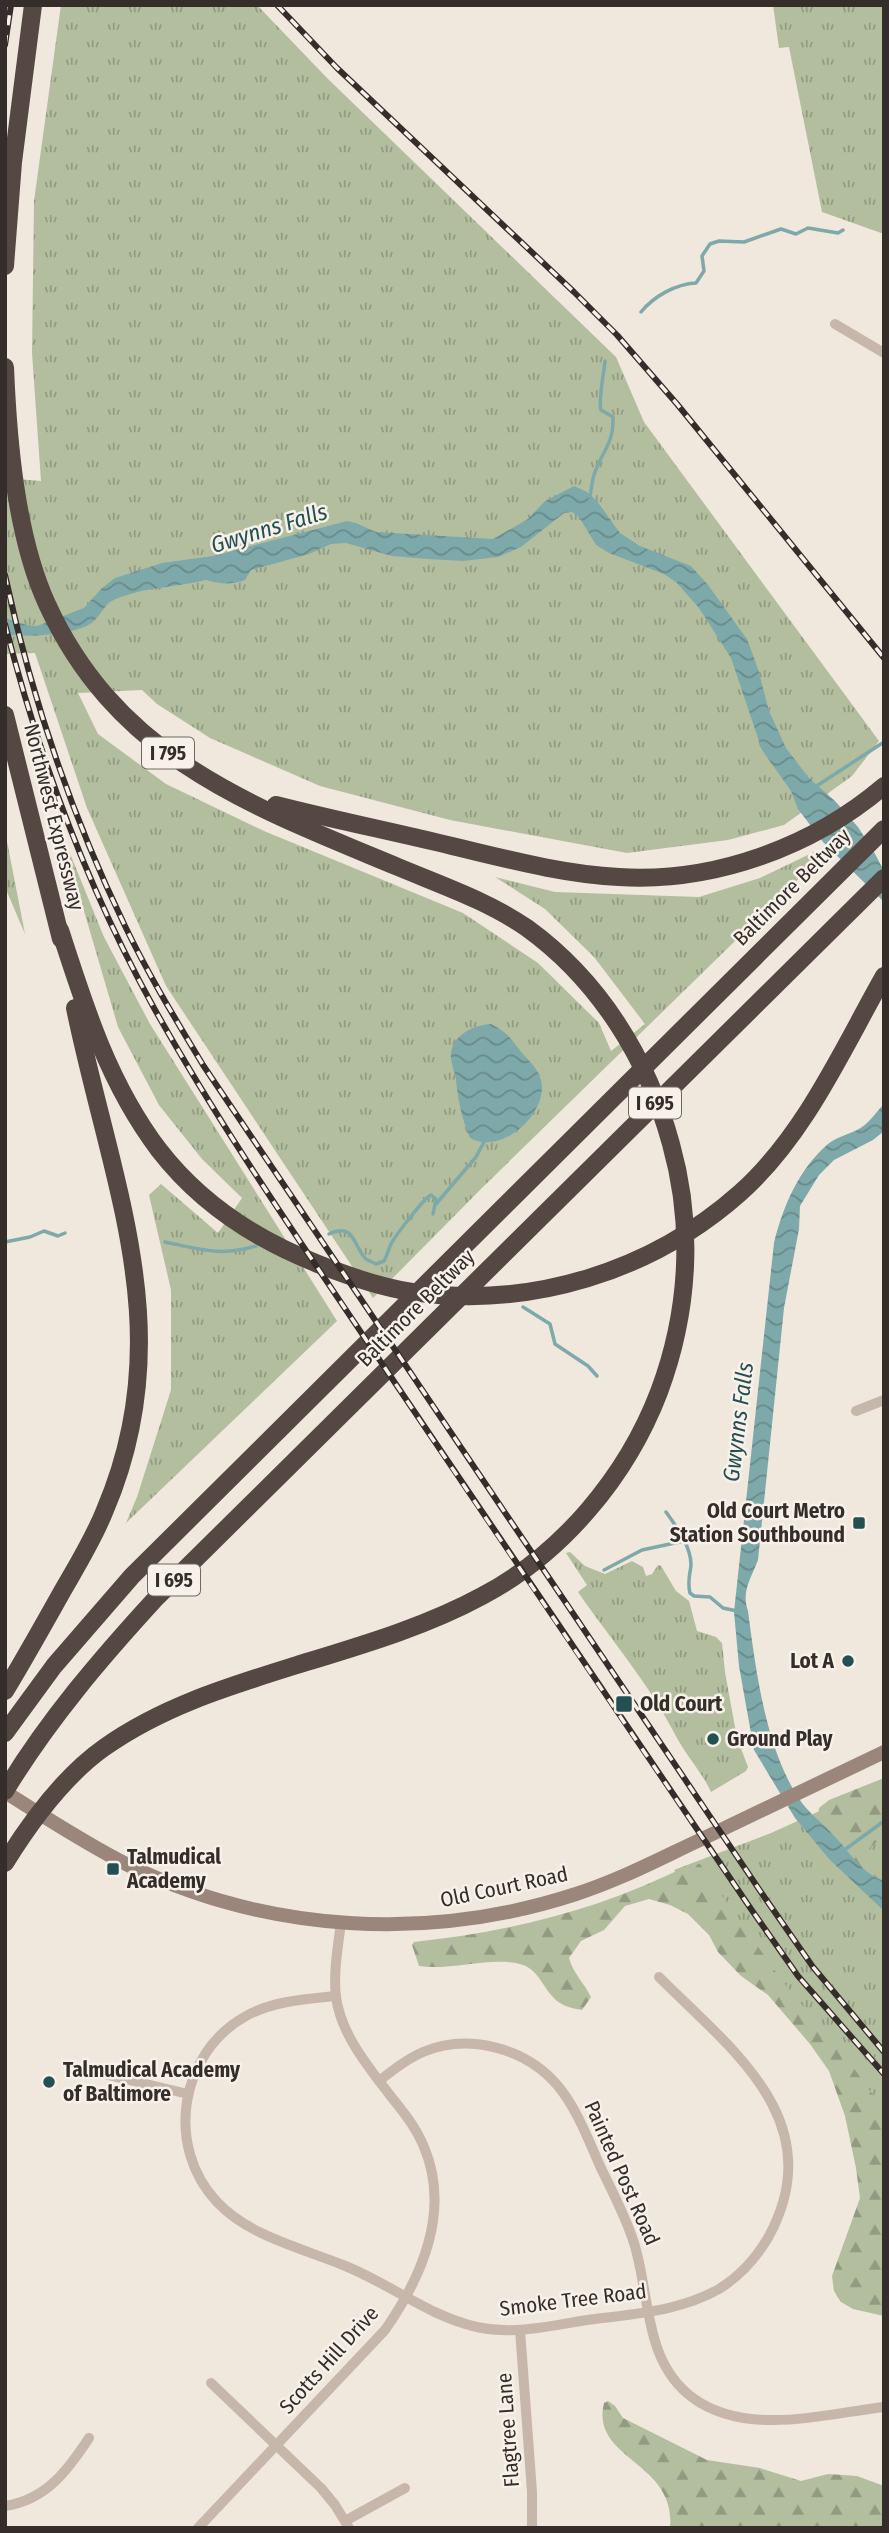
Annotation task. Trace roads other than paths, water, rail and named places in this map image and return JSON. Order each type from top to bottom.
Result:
[{"type":"highway","points":[[5,266],[13,162],[33,5]]},
{"type":"highway","name":"I 795","points":[[5,367],[23,527],[32,566],[69,646],[88,674],[139,731],[208,781],[236,795]]},
{"type":"highway","name":"Northwest Expressway","points":[[5,715],[60,930]]},
{"type":"highway","points":[[236,795],[549,868],[619,877],[708,871],[753,859],[803,840],[858,808],[884,786]]},
{"type":"highway","points":[[5,1863],[48,1803],[88,1760],[150,1719],[232,1685],[391,1634],[484,1596],[526,1567],[572,1527],[618,1472],[653,1407],[667,1371],[678,1326],[686,1262],[685,1221],[677,1165],[663,1114],[646,1076],[623,1031],[585,981],[563,958],[527,928],[504,914],[332,840],[236,795]]},
{"type":"highway","name":"Baltimore Beltway","points":[[5,1733],[54,1666],[123,1586],[883,830]]},
{"type":"highway","name":"Baltimore Beltway","points":[[5,1792],[48,1726],[111,1646],[208,1545],[884,878]]},
{"type":"highway","points":[[60,930],[93,1030],[114,1079],[138,1121],[162,1153],[224,1213],[286,1250],[347,1275],[413,1292],[484,1296],[565,1286],[609,1271],[652,1252],[702,1222],[741,1192],[768,1165],[804,1115],[884,976]]},
{"type":"highway","points":[[5,1691],[106,1510],[132,1425],[140,1363],[140,1322],[131,1246],[81,1035],[60,930]]},
{"type":"main road","name":"Old Court Road","points":[[5,1792],[128,1864],[177,1886],[267,1912],[341,1923],[431,1923],[470,1920],[536,1906],[602,1885],[884,1752]]},
{"type":"street","points":[[835,324],[884,353]]},
{"type":"street","points":[[856,1411],[884,1400]]},
{"type":"street","name":"Scotts Hill Drive","points":[[198,2528],[371,2347],[406,2298],[430,2239],[435,2207],[428,2159],[419,2136],[353,2044],[335,1996],[341,1923]]},
{"type":"street","name":"Smoke Tree Road","points":[[335,1996],[282,2003],[245,2016],[227,2029],[208,2052],[193,2075],[187,2094],[185,2119],[189,2155],[204,2186],[217,2202],[249,2227],[349,2267],[406,2298],[459,2322],[480,2328],[520,2330],[648,2312],[703,2297],[721,2288],[751,2262],[763,2246],[777,2218],[786,2187],[788,2168],[781,2123],[772,2100],[758,2078],[659,1977]]},
{"type":"street","name":"Painted Post Road","points":[[379,2081],[424,2051],[470,2043],[503,2050],[531,2063],[557,2085],[574,2110],[626,2219],[642,2272],[653,2341],[668,2371],[693,2397],[726,2414],[743,2419],[775,2421],[884,2406]]},
{"type":"street","points":[[108,2076],[187,2094]]},
{"type":"street","name":"Flagtree Lane","points":[[520,2330],[532,2492],[532,2528]]},
{"type":"street","points":[[211,2383],[321,2488],[347,2524],[405,2488]]},
{"type":"street","points":[[5,2506],[34,2497],[50,2488],[73,2463],[89,2438]]},
{"type":"water","name":"Gwynns Falls","points":[[574,486],[597,501],[620,533],[640,546],[691,566],[708,585],[747,639],[769,711],[786,748],[809,778],[835,801],[858,827],[874,852],[884,871],[884,902],[823,842],[798,809],[791,791],[762,750],[731,658],[699,608],[676,582],[664,574],[609,553],[596,545],[579,517],[572,512],[564,513],[521,547],[498,557],[463,561],[428,559],[392,556],[346,543],[331,544],[309,554],[251,570],[245,580],[240,582],[206,580],[142,591],[115,599],[94,621],[77,630],[25,636],[5,634],[5,618],[37,626],[84,608],[115,578],[162,563],[213,556],[347,521],[376,532],[493,539],[528,519],[545,501]]},
{"type":"water","points":[[491,1024],[507,1035],[535,1067],[540,1075],[542,1092],[531,1117],[521,1128],[496,1141],[483,1142],[470,1138],[467,1131],[459,1103],[451,1053],[460,1036],[478,1026]]},
{"type":"water","name":"Gwynns Falls","points":[[884,1104],[884,1131],[873,1140],[834,1160],[819,1175],[800,1206],[799,1229],[784,1308],[758,1560],[746,1598],[764,1711],[790,1783],[802,1803],[852,1857],[876,1878],[884,1881],[884,1911],[829,1859],[795,1818],[754,1750],[739,1666],[734,1612],[774,1243],[778,1229],[787,1202],[818,1154],[831,1142],[861,1128]]},
{"type":"waterway","points":[[641,312],[666,292],[696,283],[704,271],[702,256],[710,244],[719,241],[744,242],[781,229],[796,234],[808,228],[838,233],[843,230]]},
{"type":"waterway","points":[[590,497],[594,475],[613,427],[613,417],[601,410],[600,406],[605,361]]},
{"type":"waterway","points":[[815,787],[884,742]]},
{"type":"waterway","points":[[436,1204],[476,1157],[484,1142]]},
{"type":"waterway","points":[[329,1234],[338,1231],[349,1233],[366,1259],[376,1264],[384,1261],[398,1233],[431,1195],[436,1199],[433,1214]]},
{"type":"waterway","points":[[5,1242],[44,1231],[58,1236],[65,1233]]},
{"type":"waterway","points":[[165,1242],[221,1251],[256,1246]]},
{"type":"waterway","points":[[523,1307],[550,1324],[555,1344],[588,1366],[597,1376]]},
{"type":"waterway","points":[[666,1512],[688,1551],[691,1565],[690,1593],[694,1596],[710,1597],[723,1608],[737,1611]]},
{"type":"waterway","points":[[604,1570],[642,1550],[684,1541]]},
{"type":"waterway","points":[[843,1851],[884,1821]]},
{"type":"railway","points":[[5,45],[11,5]]},
{"type":"railway","points":[[277,5],[337,68],[617,335],[677,404],[884,658]]},
{"type":"railway","points":[[5,575],[40,710],[87,841],[125,926],[203,1065],[765,1898],[813,1967],[884,2052]]},
{"type":"railway","points":[[5,624],[33,724],[86,869],[154,1008],[209,1102],[298,1239],[751,1909],[798,1976],[884,2074]]},
{"type":"place","name":"Old Court Metro Station Southbound","points":[[859,1523]]},
{"type":"place","name":"Lot A","points":[[848,1661]]},
{"type":"place","name":"Old Court","points":[[624,1704]]},
{"type":"place","name":"Ground Play","points":[[713,1739]]},
{"type":"place","name":"Talmudical Academy","points":[[113,1869]]},
{"type":"place","name":"Talmudical Academy of Baltimore","points":[[49,2082]]}]
